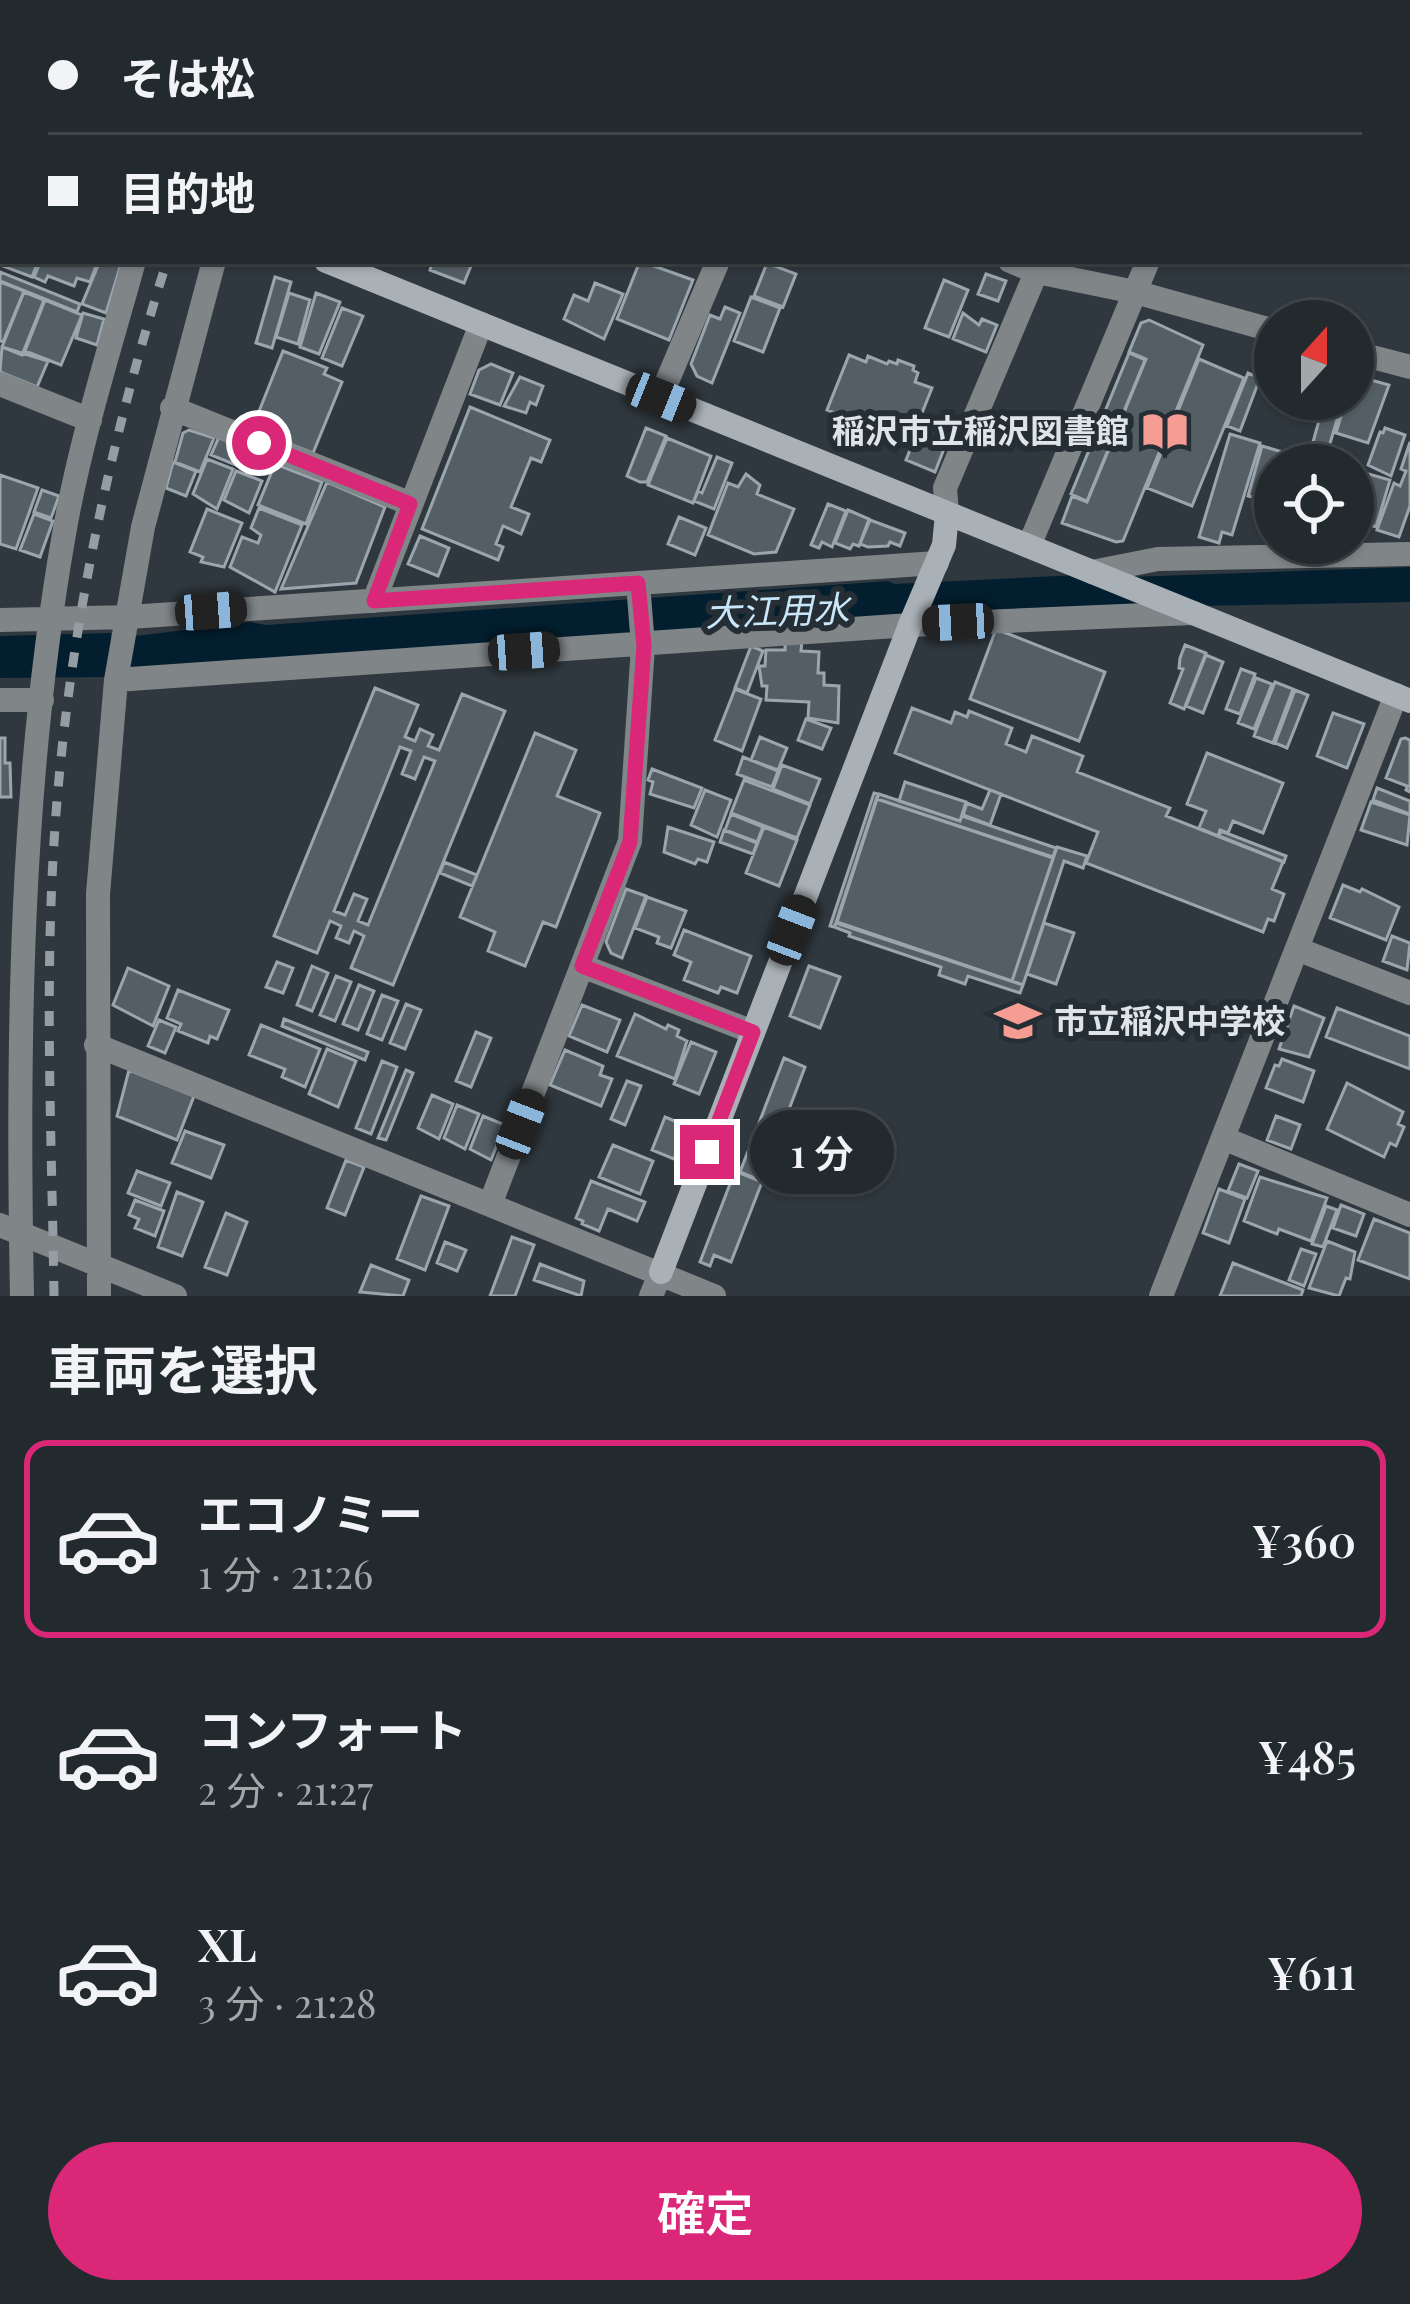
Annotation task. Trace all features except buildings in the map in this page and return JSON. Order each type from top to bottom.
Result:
[{"type":"street","points":[[22,1296],[10,1229],[11,1009],[42,692],[64,534],[133,264]]},
{"type":"street","points":[[99,1296],[98,894],[116,678],[143,527],[213,264]]},
{"type":"street","points":[[333,264],[1403,698],[1297,949],[1162,1296]]},
{"type":"street","points":[[661,398],[717,264]]},
{"type":"street","points":[[1029,546],[1147,264]]},
{"type":"street","points":[[651,1296],[944,545],[945,488],[1039,266],[1254,325]]},
{"type":"street","points":[[374,601],[482,324]]},
{"type":"street","points":[[1374,358],[1410,367]]},
{"type":"street","points":[[0,384],[90,420]]},
{"type":"street","points":[[172,408],[410,504]]},
{"type":"street","points":[[1092,572],[1158,559],[1410,554]]},
{"type":"street","points":[[0,620],[52,625],[128,623],[374,601],[933,571]]},
{"type":"street","points":[[491,1202],[630,842],[643,642],[639,590]]},
{"type":"street","points":[[116,678],[911,623],[1189,610]]},
{"type":"street","points":[[0,700],[42,692]]},
{"type":"street","points":[[1297,949],[1410,993]]},
{"type":"street","points":[[582,966],[753,1032]]},
{"type":"street","points":[[96,1045],[714,1296]]},
{"type":"street","points":[[1223,1138],[1410,1215]]},
{"type":"street","points":[[10,1229],[175,1296]]},
{"type":"water","name":"大江用水","points":[[1410,567],[1410,602],[1198,606],[129,670],[104,677],[0,678],[0,636],[111,633],[111,639],[250,622],[266,625],[888,581]]},
{"type":"railway","points":[[54,1296],[50,968],[53,859],[67,707],[107,481],[166,264]]},
{"type":"place","name":"稲沢市立稲沢図書館","points":[[1165,431]]},
{"type":"place","name":"市立稲沢中学校","points":[[1018,1021]]},
{"type":"route","points":[[259,443],[410,504],[374,601],[638,583],[644,646],[630,842],[582,966],[753,1032],[707,1152]]}]
